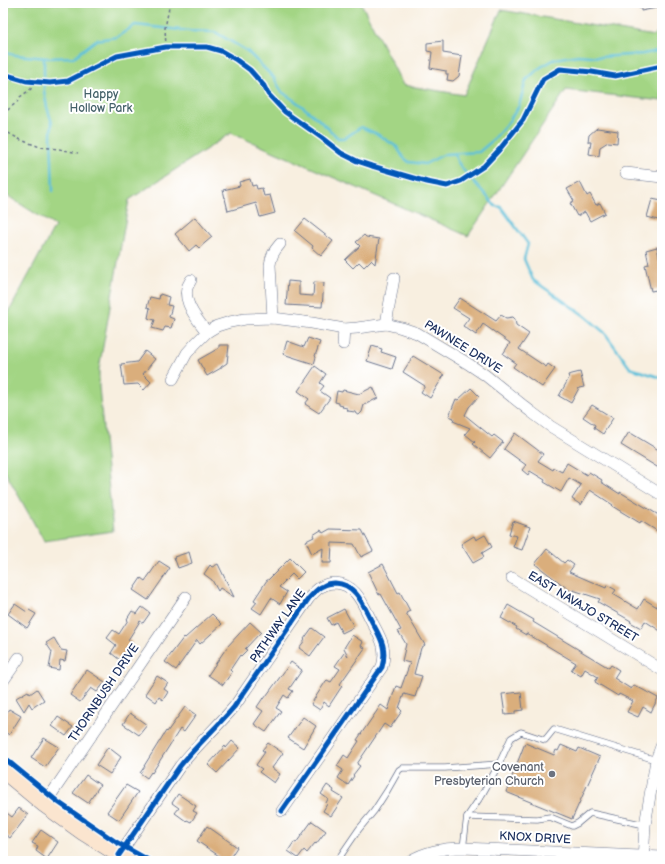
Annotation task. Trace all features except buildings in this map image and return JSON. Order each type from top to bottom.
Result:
[{"type":"main road","points":[[3,771],[44,805],[83,833],[123,858]]},
{"type":"street","points":[[626,173],[662,177]]},
{"type":"street","points":[[273,318],[270,265],[271,258],[280,244]]},
{"type":"street","points":[[386,324],[394,278]]},
{"type":"street","points":[[192,280],[187,290],[187,298],[196,318],[207,332]]},
{"type":"street","name":"PAWNEE DRIVE","points":[[173,379],[187,353],[207,332],[217,326],[230,322],[245,319],[273,318],[344,329],[386,324],[417,333],[467,363],[485,375],[550,426],[662,495]]},
{"type":"street","points":[[343,344],[344,329]]},
{"type":"street","name":"EAST NAVAJO STREET","points":[[512,578],[662,670]]},
{"type":"street","name":"PATHWAY LANE","points":[[123,858],[180,766],[191,752],[234,707],[309,598],[323,585],[339,583],[348,586],[361,600],[382,642],[384,659],[382,667],[282,811]]},
{"type":"street","name":"THORNBUSH DRIVE","points":[[44,805],[186,597]]},
{"type":"street","points":[[3,681],[19,658]]},
{"type":"street","points":[[644,859],[645,825],[656,760],[662,744]]},
{"type":"street","name":"KNOX DRIVE","points":[[410,861],[423,854],[449,848],[644,859],[662,857]]},
{"type":"lane","points":[[463,848],[467,817],[483,793],[511,738],[521,732],[545,740],[554,729],[656,760]]},
{"type":"lane","points":[[337,861],[359,829],[374,811],[399,770],[402,768],[445,768],[499,764]]},
{"type":"lane","points":[[467,817],[550,817],[572,826],[590,813],[645,825]]},
{"type":"path","points":[[166,47],[165,28],[170,3]]},
{"type":"path","points":[[160,48],[172,47]]},
{"type":"path","points":[[3,114],[17,102],[20,97],[31,89],[32,81]]},
{"type":"path","points":[[3,130],[21,140],[40,147],[78,153]]},
{"type":"green space","name":"Happy Hollow Park","points":[[3,3],[361,3],[403,85],[464,95],[501,10],[654,36],[662,26],[662,101],[566,90],[468,236],[231,133],[129,200],[99,369],[99,387],[113,531],[44,541],[3,468],[3,323],[55,226],[3,193]]},
{"type":"waterway","points":[[3,52],[15,55],[47,58],[74,57],[96,40],[117,37],[135,25],[215,32],[247,51],[274,78],[282,92],[318,119],[338,138],[345,138],[361,127],[377,134],[397,147],[403,157],[409,162],[425,164],[445,154],[479,152],[492,141],[507,124],[519,106],[526,80],[541,67],[555,59],[578,55],[601,57],[643,54],[662,50]]},
{"type":"waterway","points":[[44,58],[44,91],[52,123],[53,191]]},
{"type":"waterway","points":[[455,154],[457,161],[464,171],[495,206],[501,207],[528,244],[524,259],[533,280],[585,316],[605,333],[630,368],[662,378]]},
{"type":"cycle path","points":[[3,74],[27,81],[50,83],[68,81],[117,56],[166,47],[207,47],[221,51],[250,70],[264,86],[268,94],[285,112],[341,153],[372,166],[427,182],[447,186],[461,181],[484,166],[523,120],[543,79],[560,69],[615,76],[662,66]]},
{"type":"cycle path","points":[[119,855],[180,766],[234,707],[309,598],[321,587],[333,583],[342,584],[353,590],[364,606],[382,641],[384,660],[382,667],[282,811]]},
{"type":"cycle path","points":[[3,757],[58,802],[116,842],[150,861]]},
{"type":"place","name":"Covenant Presbyterian Church","points":[[552,774]]}]
